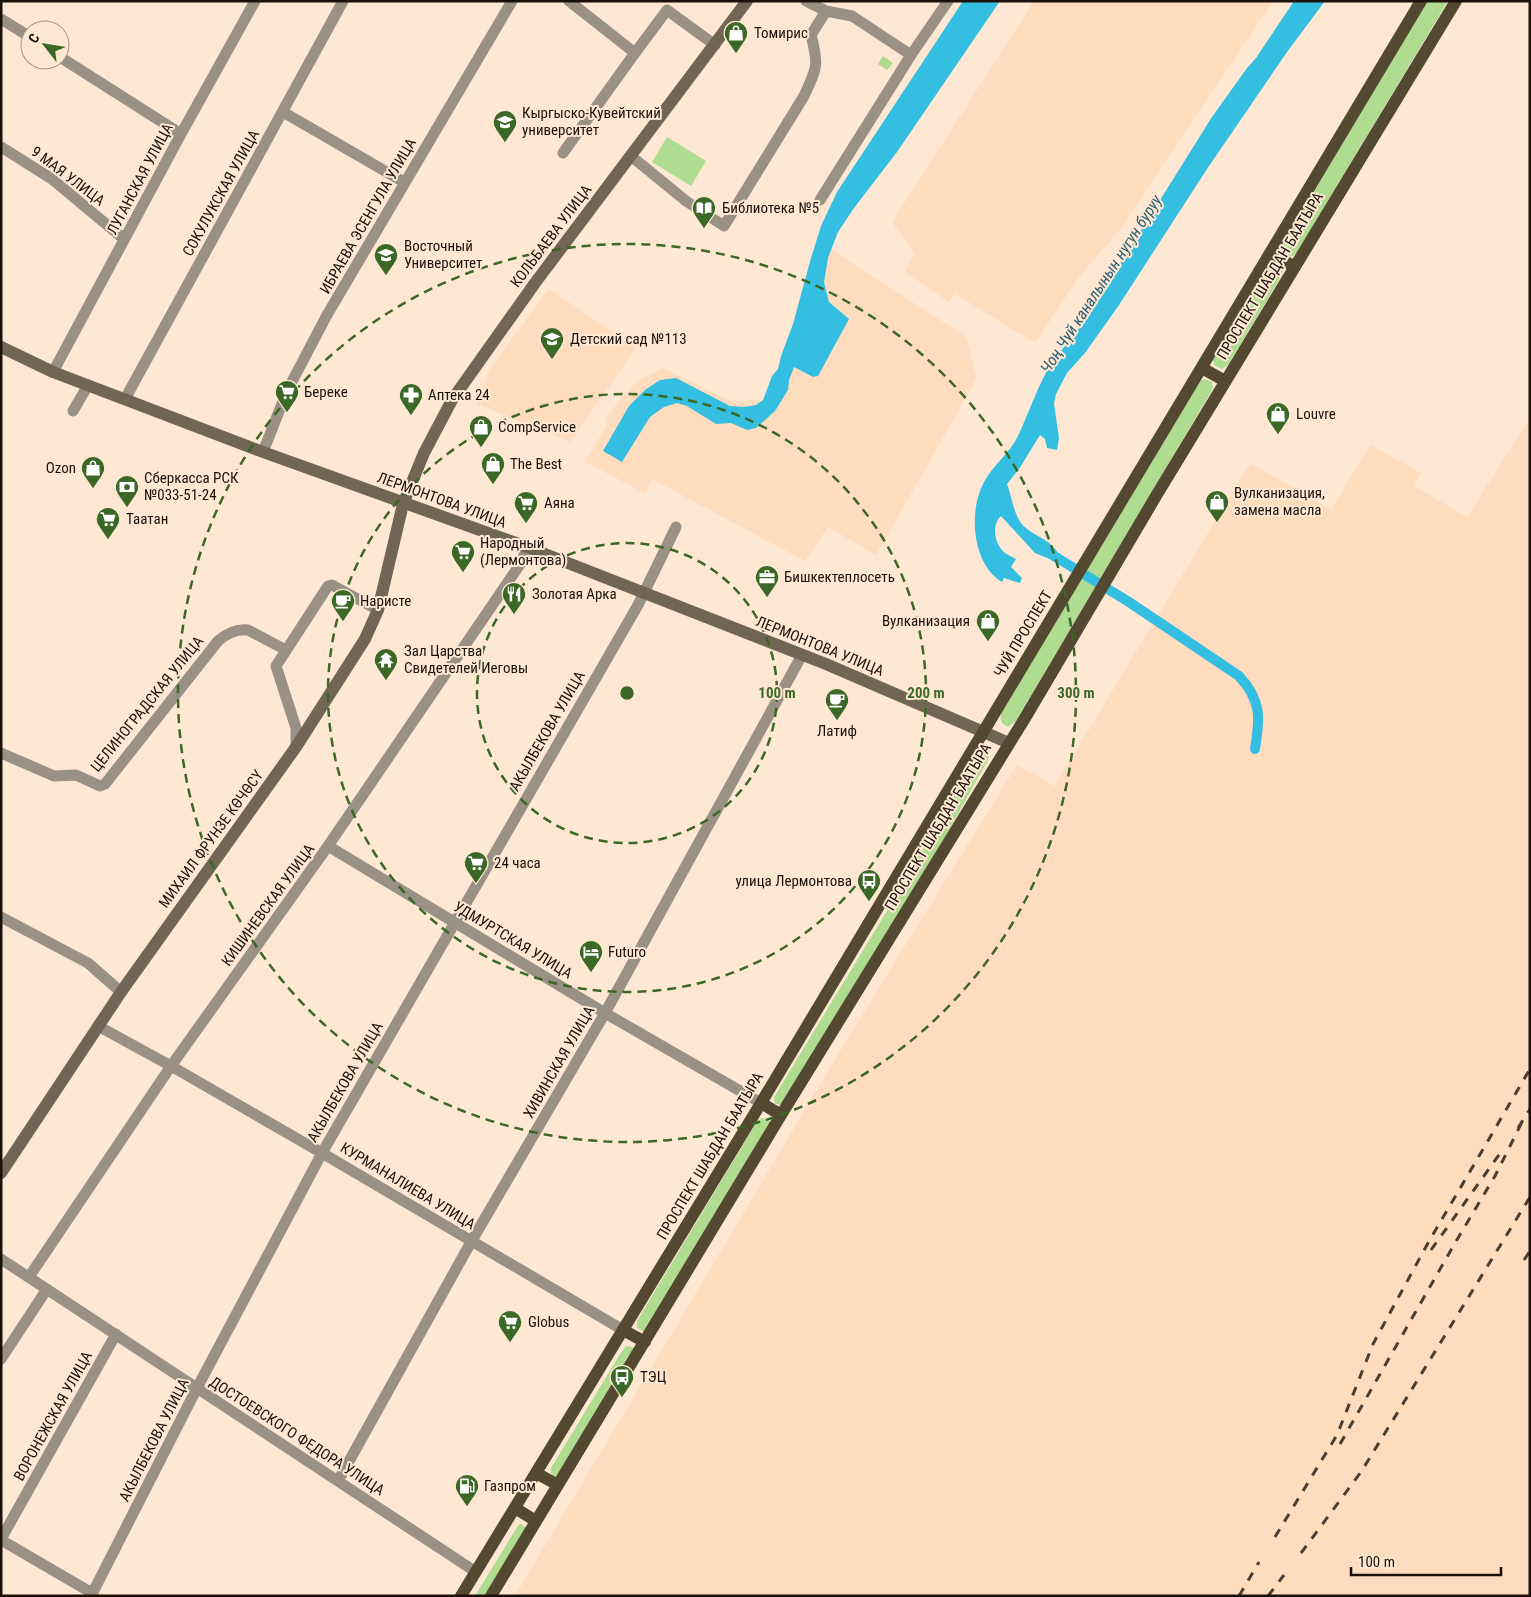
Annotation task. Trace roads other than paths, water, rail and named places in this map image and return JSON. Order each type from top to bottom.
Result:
[{"type":"main road","name":"КОЛЬБАЕВА УЛИЦА","points":[[404,504],[424,453],[452,400],[535,282],[747,1]]},
{"type":"main road","name":"ПРОСПЕКТ ШАБДАН БААТЫРА","points":[[1090,553],[1421,1]]},
{"type":"main road","name":"ПРОСПЕКТ ШАБДАН БААТЫРА","points":[[491,1596],[781,1116],[1025,718],[1294,267],[1456,1]]},
{"type":"main road","points":[[1270,253],[1294,267]]},
{"type":"main road","name":"ЛЕРМОНТОВА УЛИЦА","points":[[1,347],[53,372],[263,452],[527,547],[802,655],[1009,742]]},
{"type":"main road","points":[[1202,368],[1226,381]]},
{"type":"main road","name":"МИХАИЛ ФРУНЗЕ КӨЧӨСҮ","points":[[1,1173],[121,992],[296,747],[365,639],[378,610],[404,504]]},
{"type":"main road","name":"ЧУЙ ПРОСПЕКТ","points":[[984,732],[1090,553]]},
{"type":"main road","name":"ПРОСПЕКТ ШАБДАН БААТЫРА","points":[[461,1596],[984,732]]},
{"type":"main road","points":[[761,1103],[781,1116]]},
{"type":"main road","points":[[623,1330],[645,1342]]},
{"type":"main road","points":[[536,1473],[558,1484]]},
{"type":"main road","points":[[515,1508],[536,1521]]},
{"type":"street","name":"ЛУГАНСКАЯ УЛИЦА","points":[[53,372],[120,235],[176,131],[255,1]]},
{"type":"street","name":"СОКУЛУКСКАЯ УЛИЦА","points":[[125,399],[343,1]]},
{"type":"street","name":"ИБРАЕВА ЭСЕНГУЛА УЛИЦА","points":[[263,452],[287,391],[327,315],[512,1]]},
{"type":"street","points":[[569,1],[635,53]]},
{"type":"street","points":[[806,1],[826,11],[852,16],[911,56]]},
{"type":"street","points":[[820,200],[948,1]]},
{"type":"street","points":[[563,153],[667,10],[715,45]]},
{"type":"street","points":[[631,156],[686,201],[724,226],[792,115],[814,74],[817,58],[811,35],[826,11]]},
{"type":"street","points":[[1,19],[20,31]]},
{"type":"street","points":[[70,63],[176,131]]},
{"type":"street","points":[[283,112],[404,182]]},
{"type":"street","name":"9 МАЯ УЛИЦА","points":[[1,147],[52,179],[120,235]]},
{"type":"street","points":[[73,411],[88,385]]},
{"type":"street","name":"АКЫЛБЕКОВА УЛИЦА","points":[[91,1594],[197,1388],[322,1153],[644,593],[676,527]]},
{"type":"street","name":"КИШИНЕВСКАЯ УЛИЦА","points":[[29,1277],[171,1066],[328,846],[521,563],[527,547]]},
{"type":"street","points":[[296,747],[296,728],[276,666],[328,586],[332,585],[378,610]]},
{"type":"street","name":"ЦЕЛИНОГРАДСКАЯ УЛИЦА","points":[[1,753],[54,776],[76,776],[100,786],[105,784],[224,635],[248,630],[286,650]]},
{"type":"street","name":"ХИВИНСКАЯ УЛИЦА","points":[[338,1481],[472,1242],[605,1013],[802,655]]},
{"type":"street","name":"УДМУРТСКАЯ УЛИЦА","points":[[328,846],[605,1013],[761,1103]]},
{"type":"street","points":[[1,917],[88,963],[121,992]]},
{"type":"street","name":"КУРМАНАЛИЕВА УЛИЦА","points":[[98,1026],[322,1153],[623,1330]]},
{"type":"street","name":"ДОСТОЕВСКОГО ФЕДОРА УЛИЦА","points":[[1,1259],[476,1572]]},
{"type":"street","points":[[1,1359],[47,1289]]},
{"type":"street","name":"ВОРОНЕЖСКАЯ УЛИЦА","points":[[1,1539],[116,1334]]},
{"type":"street","points":[[1,1539],[91,1594]]},
{"type":"water","points":[[963,1],[1000,1],[897,152],[838,232],[828,258],[824,282],[829,302],[849,319],[818,376],[813,377],[794,367],[789,380],[788,390],[775,411],[756,428],[747,430],[731,423],[716,424],[687,406],[677,403],[664,407],[650,417],[622,462],[603,451],[629,406],[645,390],[660,380],[676,378],[730,406],[744,407],[756,405],[763,400],[772,376],[778,369],[821,226],[837,192]]},
{"type":"water","points":[[1294,1],[1325,1],[1287,52],[1207,169],[1119,305],[1085,353],[1067,373],[1056,394],[1054,404],[1059,438],[1057,450],[1047,448],[1045,439],[1040,435],[1019,469],[1007,484],[1014,508],[1022,525],[1048,542],[1055,549],[1058,553],[1057,562],[1035,553],[1001,516],[995,528],[997,542],[1003,551],[1016,559],[1011,567],[1022,578],[1020,583],[1004,578],[1002,582],[992,574],[984,563],[976,536],[976,507],[984,482],[1018,436],[1038,388],[1050,367],[1080,327],[1091,306],[1105,288],[1212,117],[1256,58]]},
{"type":"waterway","name":"Чоң Чүй каналынын нугун буруу","points":[[1046,551],[1129,602],[1239,676],[1252,694],[1258,710],[1255,749]]},
{"type":"railway","points":[[1275,1537],[1337,1435],[1373,1344],[1428,1243],[1530,1069]]},
{"type":"railway","points":[[1518,1128],[1530,1109]]},
{"type":"railway","points":[[1340,1444],[1495,1176],[1522,1122]]},
{"type":"railway","points":[[1431,1250],[1501,1152]]},
{"type":"railway","points":[[1301,1553],[1361,1472],[1530,1197]]},
{"type":"railway","points":[[1524,1260],[1530,1251]]},
{"type":"railway","points":[[1239,1596],[1259,1562]]},
{"type":"railway","points":[[1268,1596],[1284,1575]]},
{"type":"place","name":"Томирис","points":[[736,54]]},
{"type":"place","name":"Кыргыско-Кувейтский университет","points":[[505,143]]},
{"type":"place","name":"Библиотека №5","points":[[704,229]]},
{"type":"place","name":"Восточный Университет","points":[[386,276]]},
{"type":"place","name":"Детский сад №113","points":[[552,360]]},
{"type":"place","name":"Береке","points":[[287,413]]},
{"type":"place","name":"Аптека 24","points":[[411,416]]},
{"type":"place","name":"Louvre","points":[[1278,435]]},
{"type":"place","name":"CompService","points":[[481,448]]},
{"type":"place","name":"The Best","points":[[493,485]]},
{"type":"place","name":"Ozon","points":[[93,489]]},
{"type":"place","name":"Сберкасса РСК №033-51-24","points":[[127,508]]},
{"type":"place","name":"Вулканизация, замена масла","points":[[1217,523]]},
{"type":"place","name":"Аяна","points":[[526,524]]},
{"type":"place","name":"Таатан","points":[[108,540]]},
{"type":"place","name":"Народный (Лермонтова)","points":[[463,573]]},
{"type":"place","name":"Бишкектеплосеть","points":[[767,598]]},
{"type":"place","name":"Золотая Арка","points":[[514,615]]},
{"type":"place","name":"Наристе","points":[[343,622]]},
{"type":"place","name":"Вулканизация","points":[[988,642]]},
{"type":"place","name":"Зал Царства Свидетелей Иеговы","points":[[386,681]]},
{"type":"place","name":"Латиф","points":[[837,721]]},
{"type":"place","name":"24 часа","points":[[476,884]]},
{"type":"place","name":"улица Лермонтова","points":[[869,902]]},
{"type":"place","name":"Futuro","points":[[591,973]]},
{"type":"place","name":"Globus","points":[[510,1343]]},
{"type":"place","name":"ТЭЦ","points":[[622,1398]]},
{"type":"place","name":"Газпром","points":[[467,1507]]}]
